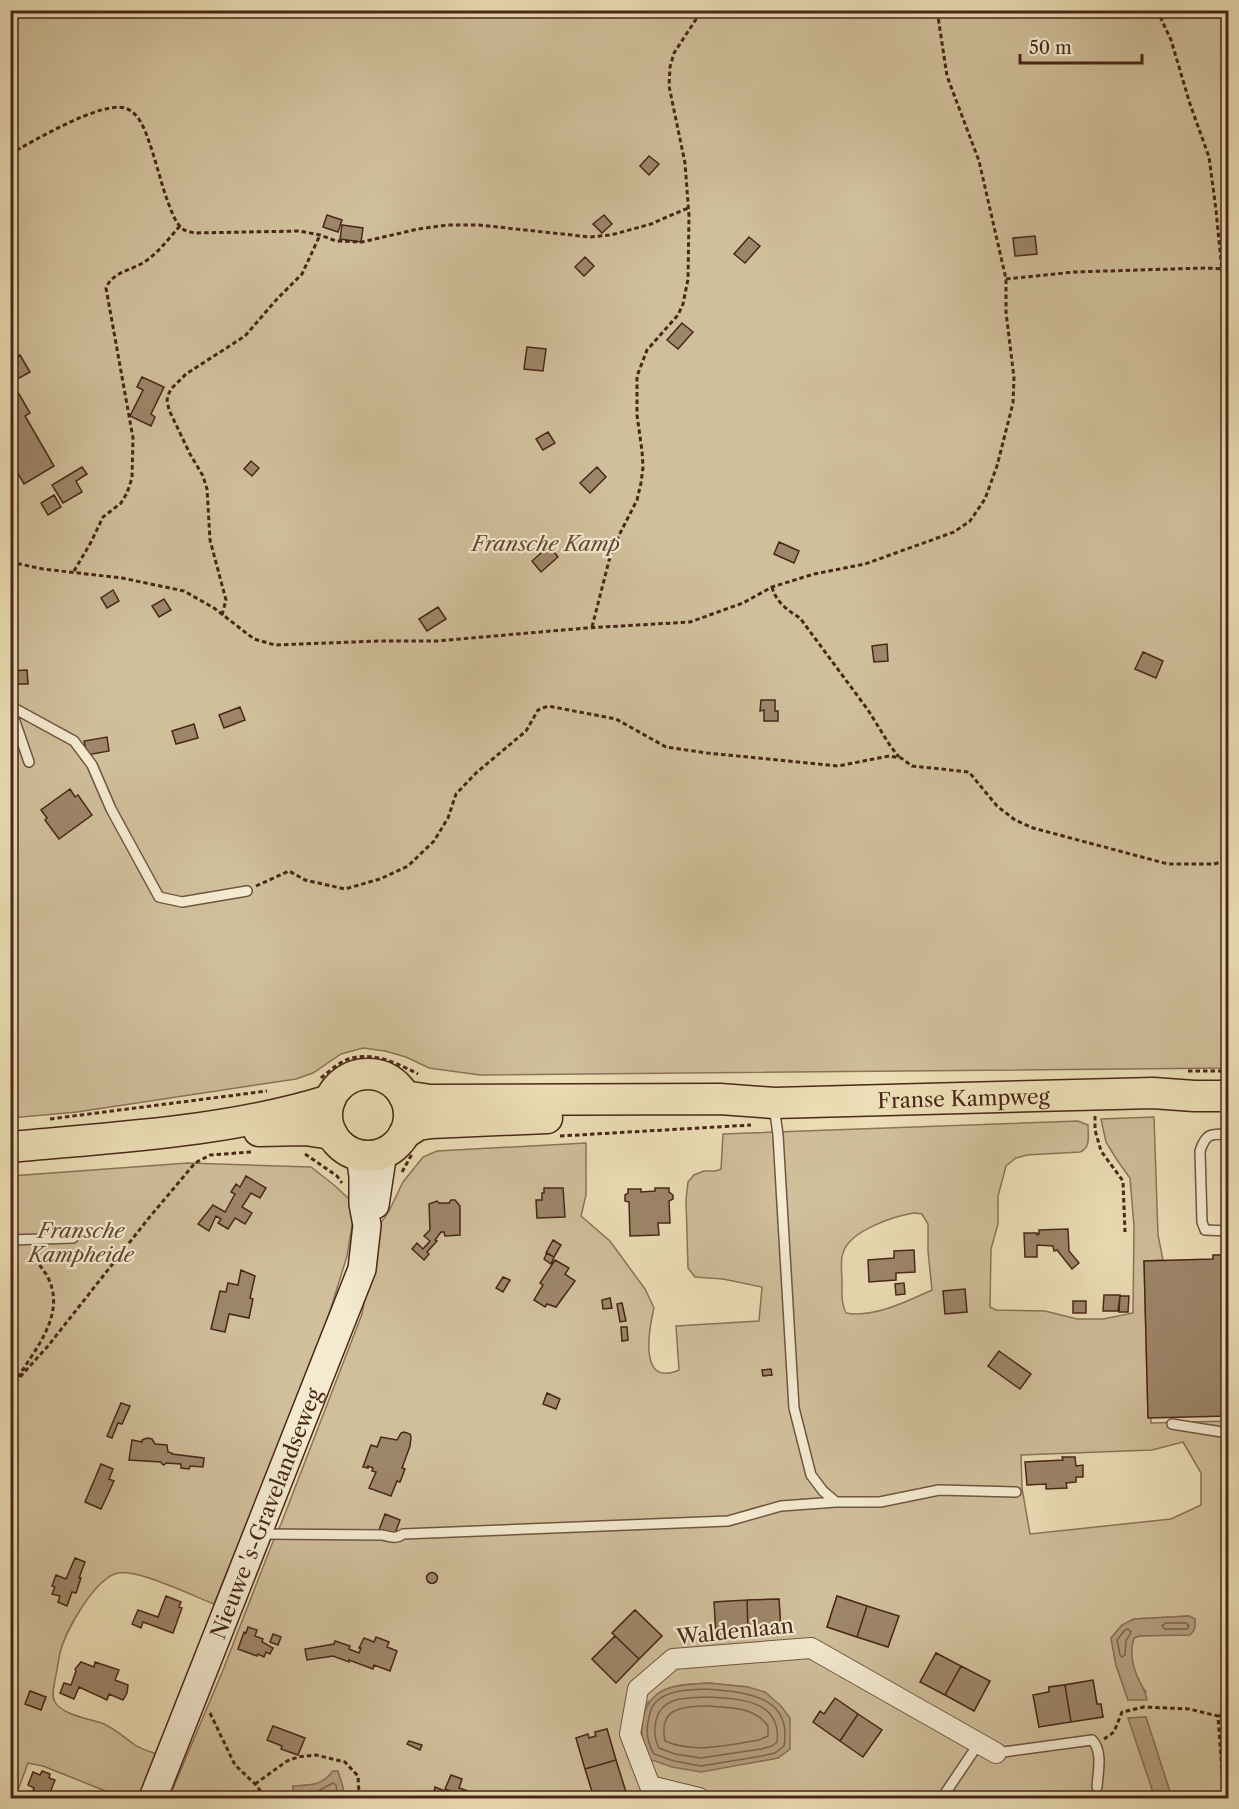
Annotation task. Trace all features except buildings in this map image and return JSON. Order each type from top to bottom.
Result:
[{"type":"main road","points":[[364,1074],[389,1079],[404,1096],[409,1110],[408,1126],[382,1147],[348,1151],[337,1142],[332,1134],[327,1117],[330,1100],[341,1083],[352,1077],[364,1074]]},
{"type":"main road","name":"Franse Kampweg","points":[[1153,1093],[1194,1086],[1228,1085]]},
{"type":"main road","name":"Franse Kampweg","points":[[404,1096],[430,1100],[720,1099],[774,1103],[1153,1093],[1228,1096]]},
{"type":"main road","points":[[10,1147],[193,1130],[304,1108],[330,1100]]},
{"type":"main road","name":"Franse Kampweg","points":[[382,1147],[418,1125],[431,1123],[722,1111],[774,1103]]},
{"type":"main road","points":[[193,1130],[242,1132],[305,1130],[332,1134]]},
{"type":"main road","name":"Nieuwe 's-Gravelandseweg","points":[[153,1798],[362,1269],[367,1226],[363,1204],[363,1176],[382,1147]]},
{"type":"street","name":"Waldenlaan","points":[[699,1798],[653,1793],[630,1734],[638,1689],[673,1659],[811,1648],[996,1753]]},
{"type":"lane","points":[[10,706],[29,762]]},
{"type":"lane","points":[[10,706],[74,741],[93,765],[111,809],[159,897],[182,902],[247,891]]},
{"type":"lane","points":[[774,1103],[778,1136],[794,1408],[811,1475],[823,1491],[836,1502]]},
{"type":"lane","points":[[1228,1134],[1212,1134],[1203,1141],[1200,1151],[1202,1222],[1206,1230],[1228,1231]]},
{"type":"lane","points":[[11,1239],[73,1238]]},
{"type":"lane","points":[[1172,1424],[1228,1433]]},
{"type":"lane","points":[[256,1534],[382,1535],[394,1538],[403,1534],[728,1521],[781,1506],[880,1502],[939,1490],[1016,1492]]},
{"type":"lane","points":[[996,1753],[1092,1740],[1096,1744],[1099,1755],[1097,1787]]},
{"type":"lane","points":[[942,1798],[979,1743]]},
{"type":"path","points":[[592,627],[612,549],[632,510],[641,483],[643,467],[637,415],[637,376],[647,350],[678,315],[683,304],[688,279],[688,208],[685,163],[669,86],[674,53],[702,10]]},
{"type":"path","points":[[10,562],[43,569],[122,578],[184,591],[214,609],[254,639],[276,645],[437,641],[592,627],[690,622],[742,603],[772,587],[814,574],[865,564],[954,532],[970,521],[985,499],[1013,403],[1014,378],[1006,312],[1006,279],[979,161],[947,76],[938,10]]},
{"type":"path","points":[[1158,10],[1171,40],[1209,157],[1228,332]]},
{"type":"path","points":[[10,154],[98,111],[122,107],[131,111],[139,119],[147,134],[172,214],[184,230],[194,232],[299,231],[336,241],[362,243],[428,228],[448,225],[479,225],[590,237],[611,235],[651,224],[688,208]]},
{"type":"path","points":[[74,572],[103,518],[121,503],[132,478],[133,438],[106,288],[109,280],[144,262],[157,252],[180,226]]},
{"type":"path","points":[[222,615],[226,600],[210,540],[207,489],[167,400],[169,393],[186,374],[245,336],[277,298],[302,274],[320,235]]},
{"type":"path","points":[[1006,279],[1074,272],[1228,269]]},
{"type":"path","points":[[772,587],[775,597],[788,611],[800,618],[868,710],[891,747],[912,766],[969,772],[997,806],[1032,828],[1168,864],[1214,864],[1228,860]]},
{"type":"path","points":[[247,891],[289,871],[305,880],[345,889],[380,879],[408,866],[434,841],[448,818],[456,794],[476,773],[526,731],[538,710],[548,706],[616,720],[666,747],[838,766],[889,756],[901,758]]},
{"type":"path","points":[[1095,1094],[1095,1130],[1101,1151],[1123,1181],[1125,1232]]},
{"type":"path","points":[[11,1387],[48,1346],[195,1163],[210,1155],[258,1152]]},
{"type":"path","points":[[297,1153],[306,1154],[337,1176]]},
{"type":"path","points":[[11,1239],[35,1257],[50,1281],[54,1308],[46,1333],[11,1387]]},
{"type":"path","points":[[197,1688],[235,1765],[266,1798]]},
{"type":"path","points":[[1096,1744],[1114,1732],[1122,1712],[1144,1707],[1189,1709],[1218,1716],[1228,1715]]},
{"type":"path","points":[[1218,1716],[1224,1798]]},
{"type":"path","points":[[255,1784],[286,1761],[316,1755],[345,1762],[358,1776],[359,1793],[354,1798]]},
{"type":"green space","name":"Fransche Kamp","points":[[10,11],[1228,11],[1228,1068],[480,1075],[429,1068],[406,1057],[363,1048],[341,1054],[313,1073],[296,1079],[77,1112],[11,1118]]},
{"type":"green space","points":[[1154,1117],[1158,1235],[1163,1260],[1144,1261],[1148,1417],[1151,1418],[1151,1423],[1228,1421],[1228,1433],[1221,1436],[1228,1438],[1228,1798],[1172,1798],[1145,1717],[1129,1718],[1155,1798],[602,1798],[625,1791],[607,1729],[595,1732],[596,1736],[589,1738],[587,1735],[576,1738],[594,1798],[344,1798],[345,1795],[333,1772],[320,1783],[293,1786],[293,1798],[169,1798],[223,1670],[362,1314],[379,1226],[403,1182],[423,1157],[437,1151],[586,1143],[586,1195],[581,1216],[610,1241],[645,1289],[654,1308],[649,1354],[657,1371],[666,1373],[679,1370],[676,1326],[759,1321],[762,1287],[723,1279],[695,1277],[688,1268],[686,1200],[688,1182],[694,1175],[704,1171],[721,1169],[723,1134],[1078,1121],[1088,1125],[1087,1145],[1080,1152],[1027,1155],[1016,1158],[1006,1166],[998,1196],[998,1224],[991,1249],[990,1307],[996,1310],[1045,1311],[1077,1319],[1103,1319],[1133,1313],[1134,1226],[1130,1178],[1106,1142],[1101,1119]],"holes":[[[914,1213],[922,1214],[928,1224],[932,1290],[879,1311],[846,1313],[842,1298],[841,1263],[847,1245],[863,1231],[895,1217]],[[1183,1442],[1201,1473],[1201,1505],[1171,1519],[1030,1534],[1022,1488],[1021,1455],[1152,1450]],[[837,1596],[898,1617],[888,1647],[827,1627]],[[779,1599],[781,1631],[716,1634],[715,1602]],[[635,1610],[662,1636],[616,1682],[592,1659],[615,1636],[613,1632]],[[1189,1616],[1153,1635],[1134,1638],[1131,1652],[1133,1666],[1146,1692],[1128,1700],[1116,1665],[1111,1638],[1122,1625],[1134,1619]],[[936,1653],[989,1682],[974,1711],[921,1682]],[[1093,1680],[1097,1704],[1103,1716],[1039,1727],[1034,1695],[1049,1692],[1049,1687]],[[708,1683],[748,1687],[778,1758],[725,1767],[641,1728],[648,1702],[681,1685]]]},
{"type":"green space","name":"Fransche Kampheide","points":[[188,1163],[311,1167],[348,1198],[353,1207],[347,1256],[306,1389],[258,1495],[214,1604],[152,1579],[118,1573],[109,1577],[91,1595],[74,1619],[63,1643],[54,1688],[55,1702],[64,1710],[104,1724],[137,1746],[156,1754],[148,1798],[123,1798],[43,1766],[28,1763],[15,1798],[11,1798],[11,1176]]},
{"type":"water","points":[[1189,1616],[1195,1619],[1194,1630],[1190,1635],[1134,1638],[1132,1660],[1147,1700],[1128,1700],[1116,1665],[1111,1638],[1122,1625],[1134,1619]]},
{"type":"water","points":[[708,1683],[748,1687],[765,1692],[781,1706],[790,1718],[790,1749],[778,1758],[701,1772],[672,1767],[649,1759],[643,1744],[642,1729],[643,1718],[652,1698],[668,1688]]},
{"type":"water","points":[[1146,1717],[1172,1798],[1155,1798],[1128,1718]]},
{"type":"water","points":[[333,1771],[338,1771],[344,1798],[293,1798],[293,1786],[320,1782]]}]
